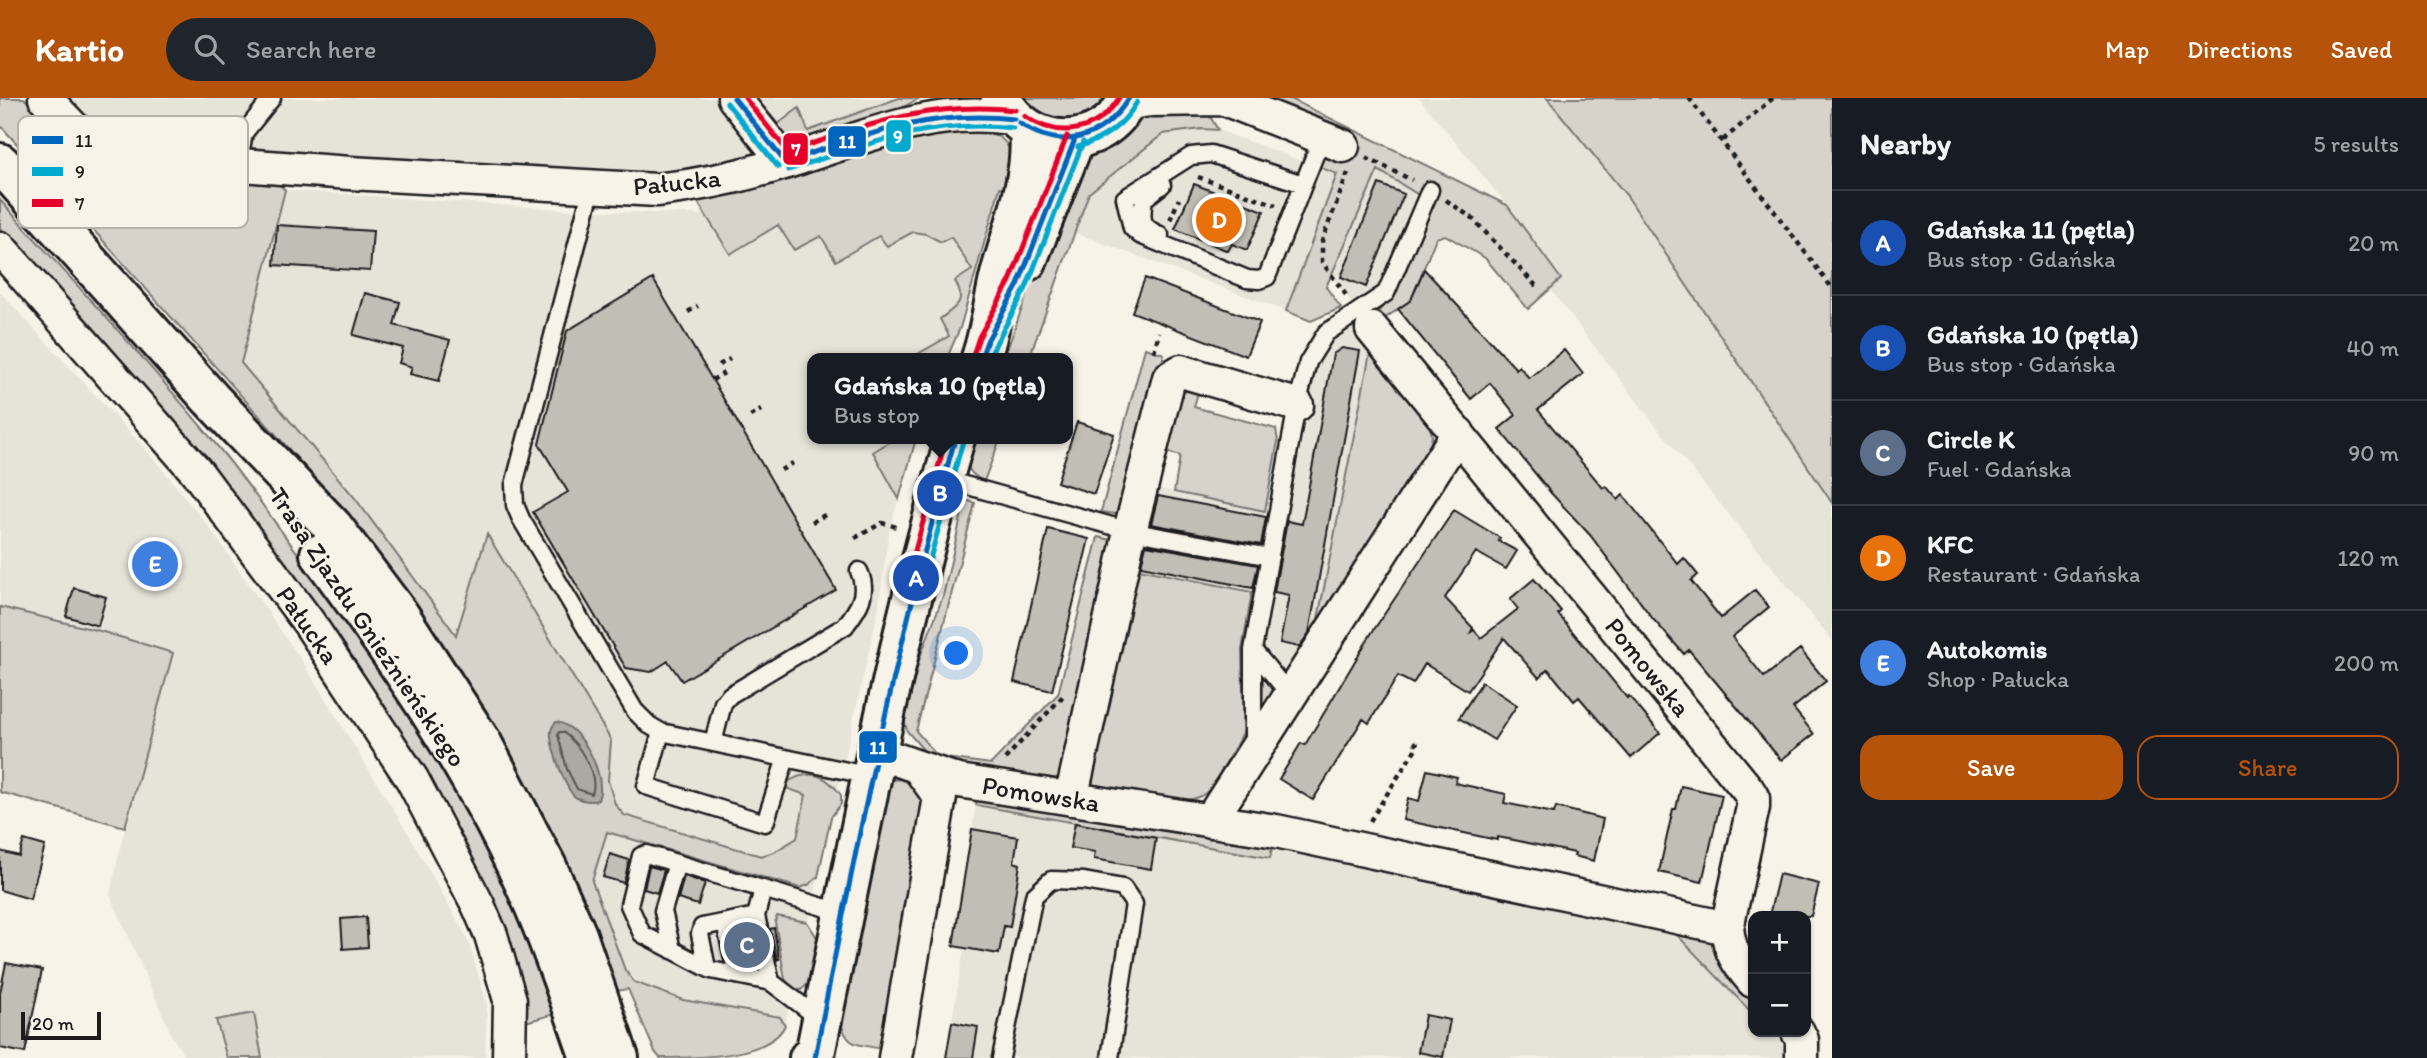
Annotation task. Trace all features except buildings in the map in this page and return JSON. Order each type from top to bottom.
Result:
[{"type":"main road","points":[[1015,116],[1050,138],[1075,139],[1105,127],[1117,116],[1127,100]]},
{"type":"main road","points":[[984,350],[1031,147],[1015,116]]},
{"type":"main road","points":[[984,350],[1018,285],[1075,139]]},
{"type":"main road","name":"Trasa Zjazdu Gnieźnieńskiego","points":[[0,163],[18,183]]},
{"type":"main road","name":"Trasa Zjazdu Gnieźnieńskiego","points":[[58,228],[211,399],[333,527],[400,616],[482,743],[547,867],[572,924],[619,1058]]},
{"type":"main road","name":"Trasa Zjazdu Gnieźnieńskiego","points":[[211,399],[378,632],[449,742],[496,826],[532,901],[555,956],[590,1058]]},
{"type":"main road","points":[[818,1050],[873,764],[916,578],[954,444]]},
{"type":"street","name":"Pałucka","points":[[45,98],[62,116]]},
{"type":"street","points":[[734,98],[785,162]]},
{"type":"street","name":"Pałucka","points":[[891,128],[949,98]]},
{"type":"street","points":[[1127,100],[1222,98],[1338,149]]},
{"type":"street","name":"Pałucka","points":[[248,166],[657,190],[701,185],[785,162],[891,128],[967,114],[1015,116]]},
{"type":"street","name":"Pałucka","points":[[0,248],[196,471],[309,623],[412,779],[491,935],[510,1000],[509,1058]]},
{"type":"street","name":"Pomowska","points":[[1365,321],[1753,798],[1727,928],[1729,946],[1748,975]]},
{"type":"street","points":[[1071,799],[1130,531],[1169,377],[1181,371],[1297,405]]},
{"type":"street","points":[[1210,821],[1458,433]]},
{"type":"street","name":"Pomowska","points":[[873,764],[918,767],[958,781],[1276,831],[1727,928]]},
{"type":"street","points":[[895,1058],[940,797],[918,767]]},
{"type":"street","points":[[1800,1037],[1802,1058]]},
{"type":"lane","points":[[248,129],[272,98]]},
{"type":"lane","points":[[1303,184],[1211,154],[1191,156],[1125,198],[1132,228],[1140,235],[1247,279],[1259,280],[1267,277],[1303,184],[1338,149]]},
{"type":"lane","points":[[1211,154],[1190,165],[1144,199],[1143,223],[1148,230],[1248,268],[1270,269]]},
{"type":"lane","points":[[592,187],[514,485],[515,505],[635,711],[649,725],[661,732],[786,758],[873,764]]},
{"type":"lane","points":[[1253,754],[1253,650],[1297,405],[1308,362],[1326,333],[1365,321],[1386,293],[1430,190]]},
{"type":"lane","points":[[943,479],[1130,531],[1270,557]]},
{"type":"lane","points":[[713,743],[723,703],[730,695],[845,626],[864,594],[859,570]]},
{"type":"lane","points":[[1253,650],[1290,695]]},
{"type":"lane","points":[[661,732],[646,786],[765,823],[786,758]]},
{"type":"lane","points":[[771,982],[707,968],[642,934],[629,905],[641,856],[646,854],[843,913]]},
{"type":"lane","points":[[672,950],[663,911],[677,863]]},
{"type":"lane","points":[[1001,1058],[1034,896],[1051,880],[1084,881],[1122,888],[1134,904],[1110,1058]]},
{"type":"lane","points":[[763,889],[756,916],[771,982],[818,1050]]},
{"type":"lane","points":[[707,968],[700,934],[702,927],[756,916]]},
{"type":"lane","points":[[725,923],[737,975]]},
{"type":"path","points":[[1689,98],[1832,288]]},
{"type":"path","points":[[1723,140],[1773,98]]},
{"type":"path","points":[[1338,149],[1322,242],[1322,262],[1365,321]]},
{"type":"path","points":[[1189,174],[1293,211]]},
{"type":"path","points":[[1164,236],[1179,199]]},
{"type":"path","points":[[688,312],[698,306]]},
{"type":"path","points":[[719,365],[730,359]]},
{"type":"path","points":[[712,380],[724,373]]},
{"type":"path","points":[[750,416],[761,410]]},
{"type":"path","points":[[781,470],[793,463]]},
{"type":"path","points":[[813,522],[825,515]]},
{"type":"path","points":[[855,538],[882,523],[897,527]]},
{"type":"path","points":[[1373,831],[1370,821],[1418,745],[1412,741]]},
{"type":"shaded area","points":[[0,98],[24,98],[40,116],[18,116],[18,145],[0,125]]},
{"type":"shaded area","points":[[61,98],[920,98],[894,111],[823,136],[721,164],[688,172],[632,174],[248,152],[248,116],[79,116]]},
{"type":"shaded area","points":[[751,98],[756,98],[778,124],[799,108],[808,131],[899,98],[920,98],[855,126],[816,137],[801,138],[789,137],[777,130]]},
{"type":"shaded area","points":[[1017,98],[1112,98],[1099,114],[1055,124]]},
{"type":"shaded area","points":[[1239,98],[1289,98],[1507,205],[1561,279],[1528,309],[1485,258],[1445,235],[1436,238],[1411,300],[1381,321],[1377,313],[1396,291],[1433,204],[1378,170],[1326,287],[1341,308],[1311,321],[1286,311],[1337,174],[1319,167],[1327,148]]},
{"type":"shaded area","points":[[1419,98],[1547,98],[1627,196],[1832,503],[1832,640],[1657,427],[1550,289],[1561,278],[1507,205]]},
{"type":"shaded area","points":[[1547,98],[1832,98],[1832,503],[1627,196]]},
{"type":"shaded area","points":[[1208,113],[1218,130],[1201,129],[1163,134],[1089,193],[1031,353],[1006,353],[1073,167],[1138,114]]},
{"type":"shaded area","points":[[963,128],[1001,138],[1010,152],[1012,191],[1000,187],[960,328],[949,353],[920,353],[949,336],[940,319],[955,307],[960,299],[955,281],[972,270],[951,237],[941,242],[926,234],[913,232],[887,246],[879,236],[836,261],[821,236],[794,250],[778,225],[730,254],[697,201],[739,194],[904,139]]},
{"type":"shaded area","points":[[1201,129],[1218,130],[1337,174],[1286,311],[1075,233],[1089,193],[1163,134]]},
{"type":"shaded area","points":[[1378,170],[1421,196],[1381,290],[1356,309],[1330,274]]},
{"type":"shaded area","points":[[248,180],[277,182],[285,190],[241,363],[355,498],[456,635],[487,534],[611,740],[608,781],[615,804],[624,815],[761,856],[774,852],[797,838],[806,795],[786,788],[789,781],[812,775],[824,779],[836,788],[841,795],[841,804],[831,817],[818,877],[808,885],[800,888],[607,832],[592,881],[625,970],[634,982],[683,1000],[780,1017],[785,1025],[777,1036],[764,1044],[730,1054],[660,1058],[655,1052],[628,989],[616,991],[544,816],[502,741],[447,652],[327,492],[92,228],[248,228]]},
{"type":"shaded area","points":[[285,190],[573,210],[988,225],[960,328],[949,353],[807,353],[807,444],[915,444],[889,532],[878,611],[785,1025],[631,990],[458,639],[355,498],[241,363]]},
{"type":"shaded area","points":[[0,200],[18,220],[18,228],[25,228],[223,453],[299,555],[423,734],[467,809],[507,889],[558,1013],[522,1023],[505,947],[166,415],[0,228]]},
{"type":"shaded area","points":[[0,292],[148,452],[206,523],[302,661],[409,835],[467,938],[487,1003],[485,1058],[262,1058],[254,1013],[216,1020],[227,1058],[185,1058],[172,1036],[110,894],[125,827],[0,792]]},
{"type":"shaded area","points":[[1353,324],[1371,348],[1315,634],[1289,678],[1263,649],[1317,362],[1334,337]]},
{"type":"shaded area","points":[[1145,348],[1164,354],[1159,375],[1153,374],[1141,420],[1147,422],[1124,505],[1115,514],[1101,512]]},
{"type":"shaded area","points":[[1371,348],[1429,423],[1432,436],[1429,451],[1315,634]]},
{"type":"shaded area","points":[[1199,389],[1194,407],[1276,429],[1278,441],[1265,511],[1174,492],[1180,456],[1164,451],[1178,397],[1188,390]]},
{"type":"shaded area","points":[[886,444],[915,444],[899,499],[873,452]]},
{"type":"shaded area","points":[[971,444],[998,444],[984,481],[969,469]]},
{"type":"shaded area","points":[[1150,487],[1265,511],[1259,545],[1141,521]]},
{"type":"shaded area","points":[[965,500],[975,503],[916,731],[938,757],[991,764],[1058,694],[1098,537],[1116,541],[1064,772],[1055,779],[932,760],[907,731],[904,719],[913,676],[943,596]]},
{"type":"shaded area","points":[[1140,540],[1257,564],[1252,592],[1134,568]]},
{"type":"shaded area","points":[[1134,568],[1252,592],[1242,650],[1244,731],[1212,787],[1203,795],[1187,800],[1088,784]]},
{"type":"shaded area","points":[[0,607],[100,631],[173,653],[125,827],[0,792]]},
{"type":"shaded area","points":[[1256,665],[1275,693],[1258,723]]},
{"type":"shaded area","points":[[904,779],[915,785],[925,806],[882,1049],[853,1042],[846,1035],[839,1018],[890,780]]},
{"type":"shaded area","points":[[977,796],[1273,844],[1270,858],[976,805]]},
{"type":"shaded area","points":[[976,805],[1270,858],[1273,844],[1674,932],[1748,1009],[1748,1037],[1775,1037],[1788,1051],[1787,1058],[946,1058],[964,948],[953,946]]},
{"type":"shaded area","points":[[777,916],[807,922],[818,939],[809,983],[801,990],[793,989],[785,979],[775,922]]},
{"type":"shaded area","points":[[1674,932],[1717,941],[1748,987],[1748,1009]]},
{"type":"shaded area","points":[[254,1013],[262,1058],[227,1058],[216,1020]]},
{"type":"water","points":[[556,722],[575,732],[590,753],[599,778],[598,800],[579,799],[568,788],[552,743],[551,731]]},
{"type":"transit line","name":"11","points":[[734,98],[785,162]]},
{"type":"transit line","name":"7","points":[[745,98],[792,157]]},
{"type":"transit line","name":"7","points":[[1024,116],[1050,128],[1076,129],[1099,119],[1119,98]]},
{"type":"transit line","name":"11","points":[[1019,123],[1050,137],[1080,137],[1106,124],[1129,98]]},
{"type":"transit line","name":"9","points":[[1078,147],[1112,130],[1126,118],[1137,102]]},
{"type":"transit line","name":"9","points":[[727,103],[778,167]]},
{"type":"transit line","name":"7","points":[[782,154],[868,126],[925,112],[984,108],[1015,110]]},
{"type":"transit line","name":"11","points":[[785,162],[869,134],[925,121],[983,117],[1014,119]]},
{"type":"transit line","name":"9","points":[[788,170],[871,143],[926,130],[983,126],[1013,128]]},
{"type":"transit line","name":"7","points":[[974,353],[979,337],[1010,281],[1067,136]]},
{"type":"transit line","name":"11","points":[[983,353],[1018,285],[1075,139]]},
{"type":"transit line","name":"9","points":[[992,353],[1026,288],[1083,142]]},
{"type":"transit line","name":"7","points":[[908,576],[945,444]]},
{"type":"transit line","name":"11","points":[[815,1058],[878,747],[914,593],[954,444]]},
{"type":"transit line","name":"9","points":[[924,580],[962,444]]},
{"type":"place","name":"KFC","points":[[1219,220]]},
{"type":"place","name":"Gdańska 10 (pętla)","points":[[940,493]]},
{"type":"place","name":"Autokomis","points":[[155,564]]},
{"type":"place","name":"Gdańska 11 (pętla)","points":[[916,578]]},
{"type":"place","name":"Circle K","points":[[747,945]]}]
